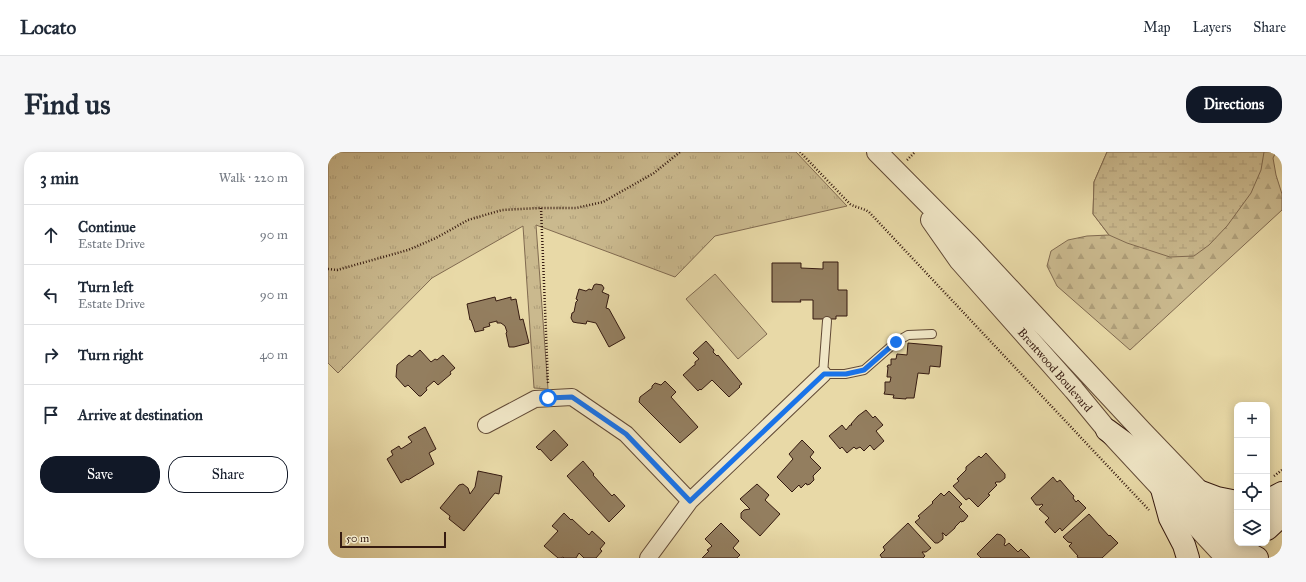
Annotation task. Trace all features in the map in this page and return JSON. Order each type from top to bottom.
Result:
[{"type":"main road","points":[[1107,430],[1167,474],[1231,540],[1246,549]]},
{"type":"main road","points":[[1162,489],[1170,518],[1184,545],[1188,558]]},
{"type":"main road","points":[[1201,492],[1216,498],[1234,501]]},
{"type":"main road","points":[[1270,499],[1282,493]]},
{"type":"main road","points":[[1270,526],[1282,515]]},
{"type":"street","name":"Brentwood Boulevard","points":[[877,152],[970,246],[1142,431],[1201,492],[1246,549]]},
{"type":"street","name":"Brentwood Boulevard","points":[[896,172],[959,260],[1074,390],[1107,430],[1162,489],[1246,549]]},
{"type":"street","points":[[648,558],[690,501],[824,374]]},
{"type":"street","points":[[486,425],[535,399],[572,397],[626,434],[690,501]]},
{"type":"lane","points":[[827,321],[824,374],[846,374],[864,370],[896,342],[908,335],[932,334]]},
{"type":"path","points":[[328,269],[337,270],[408,250],[436,238],[468,220],[502,210],[576,208],[603,202],[654,173],[680,152]]},
{"type":"path","points":[[800,152],[850,204],[858,208],[863,208],[869,212],[1152,514]]},
{"type":"path","points":[[541,208],[548,398]]},
{"type":"green space","points":[[328,152],[796,152],[847,206],[715,236],[675,277],[536,225],[548,389],[534,388],[523,226],[432,278],[338,373],[328,363]]},
{"type":"green space","points":[[1107,152],[1276,152],[1273,158],[1276,175],[1282,194],[1282,210],[1130,350],[1057,286],[1047,266],[1051,251],[1068,240],[1087,236],[1109,235],[1093,214],[1094,182]]},
{"type":"green space","points":[[1107,152],[1264,152],[1261,170],[1251,193],[1227,226],[1209,245],[1194,256],[1170,257],[1127,243],[1109,235],[1093,214],[1094,182]]},
{"type":"green space","points":[[715,274],[767,334],[738,359],[686,299]]},
{"type":"building","points":[[823,262],[838,262],[838,290],[847,290],[847,316],[836,316],[836,319],[813,319],[813,300],[800,300],[801,302],[772,302],[772,263],[801,263],[801,268],[823,269]]},
{"type":"building","points":[[596,284],[602,285],[604,288],[602,292],[609,295],[606,308],[609,309],[625,338],[609,347],[596,323],[587,321],[586,324],[573,322],[571,318],[578,300],[576,299],[579,289],[586,291],[589,289],[592,290]]},
{"type":"building","points":[[495,297],[496,301],[511,297],[511,300],[516,299],[520,320],[523,319],[529,343],[509,347],[505,326],[501,323],[497,323],[497,321],[489,323],[490,326],[483,328],[484,330],[475,332],[470,320],[467,304]]},
{"type":"building","points":[[706,341],[714,350],[713,352],[717,356],[718,355],[742,384],[729,397],[712,380],[698,391],[683,375],[695,365],[695,362],[699,359],[693,353]]},
{"type":"building","points":[[908,343],[942,346],[940,367],[930,366],[929,374],[918,373],[914,398],[893,398],[894,395],[884,394],[885,382],[890,382],[891,377],[887,377],[887,367],[888,365],[891,365],[891,359],[896,359],[897,354],[907,355]]},
{"type":"building","points":[[420,350],[431,362],[435,359],[437,360],[443,355],[455,368],[450,372],[451,374],[438,385],[434,381],[426,388],[427,390],[421,396],[419,396],[408,385],[405,387],[396,377],[397,365],[409,355],[412,357]]},
{"type":"building","points":[[665,381],[676,392],[671,397],[698,427],[680,443],[639,402],[640,397],[652,388],[655,383],[661,385]]},
{"type":"building","points":[[866,410],[873,418],[875,416],[883,425],[876,431],[884,441],[874,450],[870,445],[864,451],[860,447],[856,449],[854,447],[847,453],[842,447],[840,449],[829,436],[842,425],[846,430],[850,425],[852,425],[851,424],[858,416]]},
{"type":"building","points":[[425,427],[436,449],[429,453],[434,464],[401,483],[387,459],[393,455],[391,451],[399,446],[401,449],[412,442],[408,437]]},
{"type":"building","points":[[554,430],[568,445],[551,461],[540,449],[539,450],[536,447]]},
{"type":"building","points":[[802,440],[814,452],[810,457],[821,468],[813,476],[814,480],[810,484],[807,485],[806,483],[801,488],[799,485],[792,492],[777,477],[793,459],[789,454]]},
{"type":"building","points":[[986,453],[1005,474],[1005,478],[1000,482],[995,483],[997,485],[988,494],[990,495],[978,507],[969,498],[966,500],[953,486],[959,481],[957,479],[966,470],[966,467],[979,456],[981,458]]},
{"type":"building","points":[[583,461],[594,474],[593,475],[612,496],[614,494],[625,506],[609,522],[567,476]]},
{"type":"building","points":[[478,471],[502,476],[499,494],[495,493],[464,531],[449,519],[450,516],[440,508],[459,485],[463,484],[468,488],[470,494],[475,487]]},
{"type":"building","points":[[1053,477],[1057,482],[1060,480],[1074,496],[1073,498],[1076,502],[1078,500],[1086,508],[1062,531],[1060,528],[1055,533],[1045,522],[1049,518],[1039,509],[1043,505],[1036,505],[1031,498]]},
{"type":"building","points":[[757,484],[769,495],[765,500],[780,514],[760,536],[741,518],[741,513],[744,510],[750,509],[740,499]]},
{"type":"building","points":[[949,491],[962,504],[959,507],[968,516],[946,536],[942,533],[943,539],[938,543],[935,543],[915,522],[920,518],[918,516],[933,503],[932,502],[941,493],[944,496]]},
{"type":"building","points":[[564,513],[589,535],[592,531],[605,543],[600,549],[602,551],[596,558],[584,558],[579,553],[576,558],[558,558],[544,546],[558,531],[552,526]]},
{"type":"building","points":[[1089,514],[1109,536],[1110,535],[1118,543],[1102,558],[1078,558],[1069,546],[1072,543],[1068,542],[1063,537]]},
{"type":"building","points":[[721,523],[739,541],[733,548],[740,555],[737,558],[702,558],[709,551],[707,550],[712,546],[705,539]]},
{"type":"building","points":[[908,523],[931,548],[926,552],[922,552],[925,556],[923,558],[882,558],[880,555],[885,550],[883,547]]},
{"type":"building","points":[[997,534],[1001,535],[1005,539],[1005,546],[1009,543],[1018,552],[1021,549],[1030,558],[981,558],[977,554]]},
{"type":"route","points":[[548,398],[572,397],[626,434],[690,501],[824,374],[846,374],[864,370],[896,342]]}]
